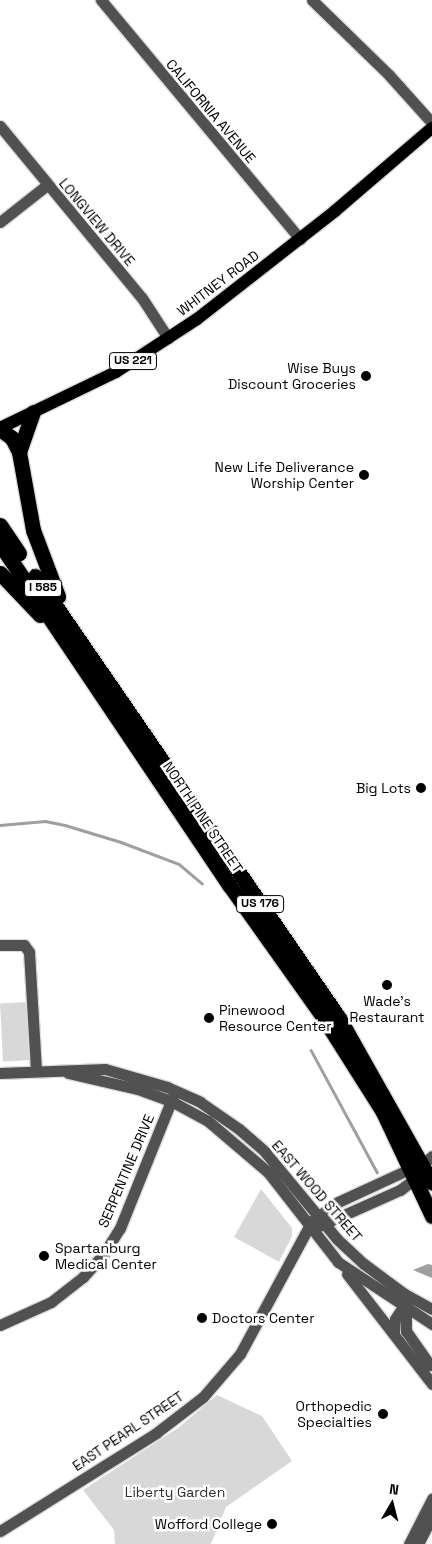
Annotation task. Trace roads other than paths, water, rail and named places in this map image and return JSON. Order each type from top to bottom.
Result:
[{"type":"highway","points":[[19,452],[33,412]]},
{"type":"highway","points":[[0,428],[12,438],[19,452],[39,551],[82,654]]},
{"type":"highway","name":"NORTH PINE STREET","points":[[0,526],[82,654]]},
{"type":"highway","name":"NORTH PINE STREET","points":[[0,544],[82,654],[339,1018],[420,1167],[432,1183]]},
{"type":"highway","points":[[0,573],[82,654]]},
{"type":"highway","name":"NORTH PINE STREET","points":[[420,1167],[432,1216]]},
{"type":"main road","name":"WHITNEY ROAD","points":[[0,428],[116,372],[230,296],[432,128]]},
{"type":"street","name":"CALIFORNIA AVENUE","points":[[101,0],[300,239]]},
{"type":"street","points":[[312,0],[389,75],[432,123]]},
{"type":"street","name":"LONGVIEW DRIVE","points":[[0,126],[142,298],[168,338]]},
{"type":"street","points":[[0,222],[47,185]]},
{"type":"street","points":[[0,944],[24,945],[29,952],[36,1070]]},
{"type":"street","name":"EAST WOOD STREET","points":[[0,1073],[36,1070],[64,1072],[173,1096],[212,1110],[252,1140],[277,1164],[322,1220],[364,1264],[410,1297],[432,1309]]},
{"type":"street","name":"EAST WOOD STREET","points":[[173,1096],[257,1160],[290,1197],[310,1228],[338,1262],[379,1292],[427,1322]]},
{"type":"street","name":"SERPENTINE DRIVE","points":[[0,1325],[51,1302],[83,1277],[103,1255],[120,1228],[173,1096]]},
{"type":"street","points":[[310,1228],[420,1167]]},
{"type":"street","name":"EAST PEARL STREET","points":[[0,1531],[156,1433],[208,1393],[240,1354],[310,1228]]},
{"type":"street","points":[[338,1262],[394,1332],[432,1384]]},
{"type":"street","points":[[363,1294],[379,1292]]},
{"type":"street","points":[[394,1332],[395,1319],[410,1297]]},
{"type":"street","points":[[404,1308],[404,1324],[410,1338],[432,1368]]},
{"type":"street","points":[[410,1338],[414,1327],[427,1322]]},
{"type":"street","points":[[408,1544],[432,1498]]},
{"type":"street","points":[[418,1544],[432,1517]]},
{"type":"waterway","points":[[0,825],[45,821],[65,825],[121,842],[179,864],[202,883]]},
{"type":"waterway","points":[[311,1050],[377,1172]]},
{"type":"place","name":"Wise Buys Discount Groceries","points":[[366,376]]},
{"type":"place","name":"New Life Deliverance Worship Center","points":[[364,475]]},
{"type":"place","name":"Big Lots","points":[[421,788]]},
{"type":"place","name":"Wade's Restaurant","points":[[387,985]]},
{"type":"place","name":"Pinewood Resource Center","points":[[209,1018]]},
{"type":"place","name":"Spartanburg Medical Center","points":[[44,1256]]},
{"type":"place","name":"Doctors Center","points":[[202,1318]]},
{"type":"place","name":"Orthopedic Specialties","points":[[383,1414]]},
{"type":"place","name":"Wofford College","points":[[272,1524]]},
{"type":"park label","name":"Liberty Garden","points":[[175,1492]]}]
